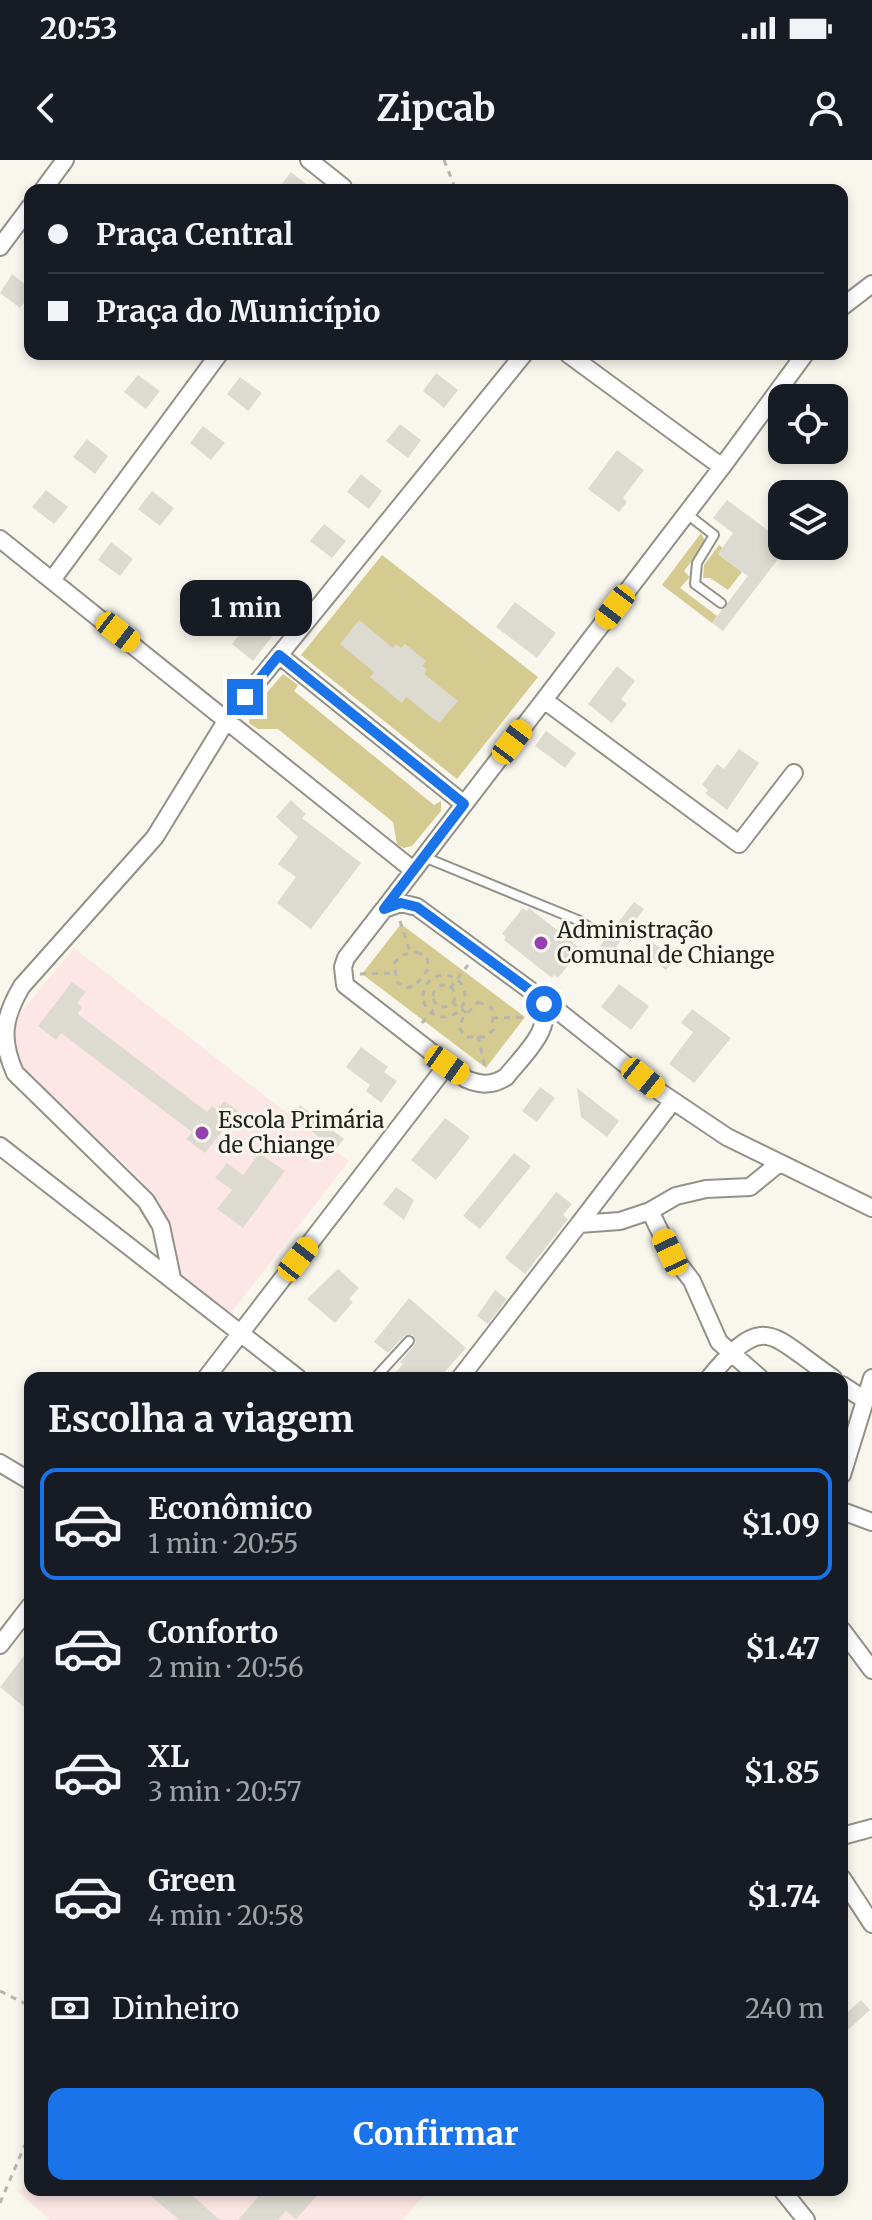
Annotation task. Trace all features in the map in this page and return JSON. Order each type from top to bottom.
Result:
[{"type":"street","points":[[47,184],[65,160]]},
{"type":"street","points":[[309,160],[338,184]]},
{"type":"street","points":[[0,247],[24,215]]},
{"type":"street","points":[[848,301],[872,272]]},
{"type":"street","points":[[848,301],[872,284]]},
{"type":"street","points":[[52,580],[215,360]]},
{"type":"street","points":[[172,1278],[161,1226],[146,1201],[15,1073],[5,1051],[2,1030],[9,1008],[22,986],[155,837],[228,718],[519,360]]},
{"type":"street","points":[[576,360],[722,467]]},
{"type":"street","points":[[538,996],[547,1016],[545,1026],[506,1077],[488,1084],[466,1079],[411,1038],[352,992],[343,975],[346,958],[389,906],[801,360]]},
{"type":"street","points":[[0,539],[419,864]]},
{"type":"street","points":[[279,655],[464,804]]},
{"type":"street","points":[[544,700],[739,844],[794,773]]},
{"type":"street","points":[[389,906],[417,907],[673,1101],[727,1137],[872,1208]]},
{"type":"street","points":[[211,1372],[447,1065]]},
{"type":"street","points":[[465,1372],[673,1101]]},
{"type":"street","points":[[0,1146],[291,1372]]},
{"type":"street","points":[[579,1224],[620,1221],[650,1211],[676,1196],[706,1189],[750,1187],[778,1164]]},
{"type":"street","points":[[650,1211],[670,1252],[692,1281],[719,1342],[753,1372]]},
{"type":"street","points":[[714,1372],[751,1335],[766,1334],[824,1372]]},
{"type":"street","points":[[848,1455],[872,1378]]},
{"type":"street","points":[[848,1389],[865,1400]]},
{"type":"street","points":[[0,1463],[24,1477]]},
{"type":"street","points":[[848,1513],[872,1522]]},
{"type":"street","points":[[0,1645],[24,1614]]},
{"type":"street","points":[[848,1638],[872,1670]]},
{"type":"street","points":[[848,1834],[872,1828]]},
{"type":"street","points":[[848,1887],[872,1924]]},
{"type":"street","points":[[787,2196],[806,2220]]},
{"type":"lane","points":[[686,514],[714,535],[697,563],[695,584],[721,603]]},
{"type":"lane","points":[[419,864],[580,921],[595,932]]},
{"type":"lane","points":[[381,1372],[409,1341]]},
{"type":"path","points":[[444,160],[454,184]]},
{"type":"path","points":[[389,906],[411,955]]},
{"type":"path","points":[[450,988],[478,952]]},
{"type":"path","points":[[421,953],[429,960],[429,968],[415,986],[405,988],[396,981],[396,959],[411,955],[421,953]]},
{"type":"path","points":[[343,975],[397,973]]},
{"type":"path","points":[[440,975],[457,980],[465,994],[461,1008],[450,1016],[431,1012],[423,995],[428,982],[440,975]]},
{"type":"path","points":[[422,978],[436,988]]},
{"type":"path","points":[[443,985],[450,988],[454,995],[452,1002],[447,1006],[438,1004],[433,998],[436,988],[443,985]]},
{"type":"path","points":[[452,1002],[467,1013]]},
{"type":"path","points":[[482,1002],[492,1008],[491,1033],[466,1037],[461,1032],[460,1021],[467,1013],[475,1004],[482,1002]]},
{"type":"path","points":[[411,1038],[438,1004]]},
{"type":"path","points":[[492,1018],[547,1016]]},
{"type":"path","points":[[478,1036],[488,1084]]},
{"type":"path","points":[[0,1991],[24,2003]]},
{"type":"path","points":[[0,2203],[24,2147]]},
{"type":"shaded area","points":[[701,533],[706,543],[684,571],[690,577],[680,588],[717,616],[712,623],[662,585]]},
{"type":"shaded area","points":[[719,545],[723,548],[718,554],[742,572],[728,590],[710,578],[703,578],[704,565]]},
{"type":"shaded area","points":[[382,555],[538,677],[457,779],[301,655]]},
{"type":"shaded area","points":[[283,674],[298,685],[294,691],[434,805],[441,801],[441,811],[412,846],[403,848],[397,844],[393,822],[278,729],[258,729],[249,723],[251,711]]},
{"type":"shaded area","points":[[401,924],[525,1017],[486,1068],[362,974]]},
{"type":"shaded area","name":"Escola Primária de Chiange","points":[[74,948],[349,1161],[231,1313],[181,1277],[168,1220],[154,1194],[134,1172],[29,1078],[16,1057],[12,1039],[17,1017]]},
{"type":"shaded area","points":[[24,2187],[24,2196],[424,2196],[402,2220],[50,2220],[19,2192]]},
{"type":"building","points":[[291,172],[306,184],[282,184]]},
{"type":"building","points":[[12,274],[24,283],[24,303],[20,308],[0,293]]},
{"type":"building","points":[[436,373],[458,390],[444,408],[423,391]]},
{"type":"building","points":[[138,375],[160,391],[146,409],[124,392]]},
{"type":"building","points":[[240,377],[262,393],[248,411],[227,394]]},
{"type":"building","points":[[400,424],[421,440],[408,458],[386,441]]},
{"type":"building","points":[[203,426],[225,443],[211,460],[190,443]]},
{"type":"building","points":[[87,439],[108,456],[95,474],[73,457]]},
{"type":"building","points":[[617,450],[644,470],[623,498],[627,502],[619,512],[588,489]]},
{"type":"building","points":[[361,474],[382,491],[369,509],[347,492]]},
{"type":"building","points":[[46,490],[68,507],[54,524],[32,507]]},
{"type":"building","points":[[152,491],[174,508],[160,526],[138,509]]},
{"type":"building","points":[[727,500],[768,531],[768,560],[777,560],[723,631],[712,623],[748,576],[718,554],[733,533],[713,518]]},
{"type":"building","points":[[324,524],[346,541],[332,558],[310,541]]},
{"type":"building","points":[[111,542],[133,559],[120,576],[98,560]]},
{"type":"building","points":[[273,590],[295,606],[253,661],[232,644]]},
{"type":"building","points":[[515,602],[556,633],[537,658],[496,627]]},
{"type":"building","points":[[359,620],[393,648],[396,644],[401,648],[405,644],[426,661],[422,666],[427,670],[424,674],[458,701],[439,723],[406,697],[402,703],[370,677],[374,672],[340,644]]},
{"type":"building","points":[[617,666],[635,681],[621,699],[627,704],[612,723],[588,704]]},
{"type":"building","points":[[546,731],[576,753],[565,768],[535,746]]},
{"type":"building","points":[[739,749],[759,763],[727,810],[705,793],[708,790],[702,785],[717,764],[724,769]]},
{"type":"building","points":[[291,800],[306,814],[302,818],[361,863],[311,929],[277,903],[296,877],[278,864],[298,837],[276,817]]},
{"type":"building","points":[[634,902],[644,909],[611,954],[600,946]]},
{"type":"building","name":"Administração Comunal de Chiange","points":[[523,908],[527,911],[529,908],[581,949],[558,978],[554,975],[552,978],[504,940],[506,937],[502,934]]},
{"type":"building","points":[[652,942],[674,959],[666,970],[644,953]]},
{"type":"building","points":[[72,982],[86,992],[77,1003],[82,1007],[78,1014],[207,1112],[212,1106],[217,1110],[224,1101],[238,1111],[205,1153],[186,1139],[192,1132],[61,1033],[56,1040],[38,1026]]},
{"type":"building","points":[[619,984],[649,1006],[631,1030],[601,1007]]},
{"type":"building","points":[[692,1009],[731,1038],[694,1083],[669,1064],[693,1032],[681,1023]]},
{"type":"building","points":[[361,1047],[388,1067],[384,1072],[397,1081],[381,1103],[366,1091],[370,1085],[346,1067]]},
{"type":"building","points":[[540,1087],[555,1098],[537,1122],[522,1111]]},
{"type":"building","points":[[577,1088],[619,1121],[607,1137],[581,1117]]},
{"type":"building","points":[[300,1105],[344,1139],[335,1150],[292,1116]]},
{"type":"building","points":[[445,1118],[470,1137],[436,1180],[411,1160]]},
{"type":"building","points":[[259,1153],[285,1171],[243,1228],[217,1209],[232,1190],[215,1178],[227,1163],[243,1175]]},
{"type":"building","points":[[514,1153],[531,1166],[480,1229],[463,1216]]},
{"type":"building","points":[[396,1187],[414,1200],[404,1220],[383,1204]]},
{"type":"building","points":[[556,1192],[572,1204],[563,1215],[568,1219],[525,1274],[505,1258]]},
{"type":"building","points":[[338,1269],[359,1288],[349,1299],[353,1302],[335,1323],[307,1299]]},
{"type":"building","points":[[495,1290],[507,1299],[488,1324],[477,1316]]},
{"type":"building","points":[[409,1298],[466,1348],[444,1372],[396,1372],[416,1343],[413,1335],[404,1336],[388,1353],[374,1342]]},
{"type":"building","points":[[24,1656],[24,1707],[0,1687]]},
{"type":"building","points":[[861,2000],[870,2010],[848,2030],[848,2012]]},
{"type":"building","points":[[151,2196],[193,2196],[220,2220],[179,2220]]},
{"type":"building","points":[[259,2196],[317,2196],[296,2219],[286,2211],[278,2220],[238,2220]]},
{"type":"place","name":"Administração Comunal de Chiange","points":[[541,943]]},
{"type":"place","name":"Escola Primária de Chiange","points":[[202,1133]]},
{"type":"route","points":[[245,697],[279,655],[464,804],[384,909],[401,903],[417,907],[538,996],[544,1004]]}]
